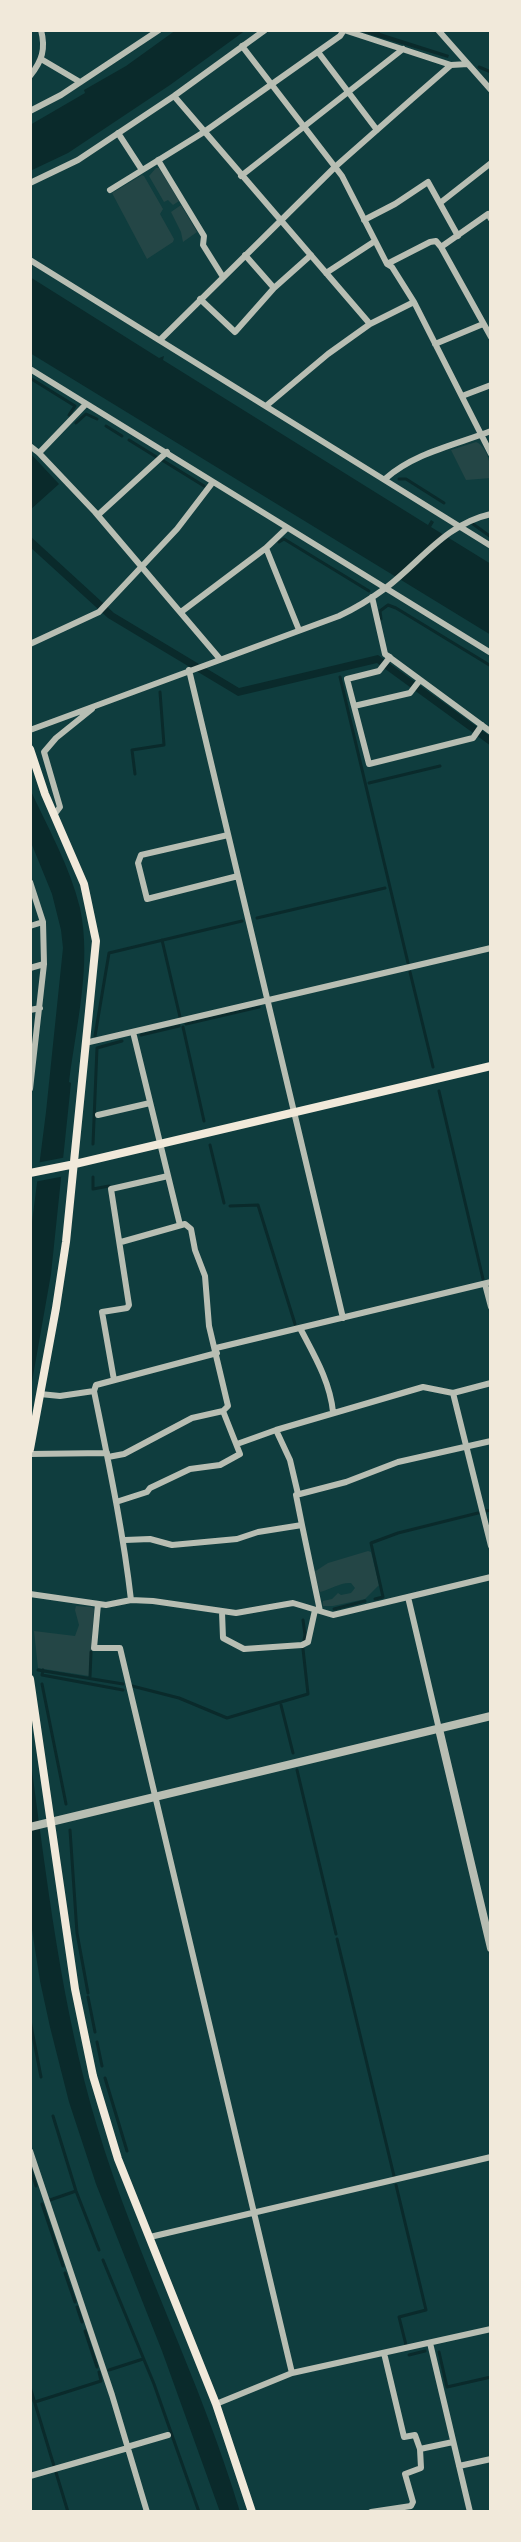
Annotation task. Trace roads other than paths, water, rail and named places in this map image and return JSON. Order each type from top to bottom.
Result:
[{"type":"main road","points":[[30,749],[54,815],[84,884],[93,925],[95,964],[70,1165],[56,1308],[30,1449]]},
{"type":"main road","points":[[30,1173],[491,1066]]},
{"type":"main road","points":[[30,1679],[48,1822],[75,1989],[93,2076],[118,2158],[216,2404],[252,2512]]},
{"type":"street","points":[[30,76],[41,59],[44,40],[41,30]]},
{"type":"street","points":[[30,111],[80,82],[159,30]]},
{"type":"street","points":[[30,183],[78,160],[174,96],[265,30]]},
{"type":"street","points":[[110,190],[204,132],[340,36],[344,30],[451,65],[468,64]]},
{"type":"street","points":[[438,30],[491,90]]},
{"type":"street","points":[[242,46],[335,167],[387,264],[392,267],[414,302],[491,454]]},
{"type":"street","points":[[241,176],[403,49]]},
{"type":"street","points":[[318,52],[378,130]]},
{"type":"street","points":[[41,59],[80,82]]},
{"type":"street","points":[[160,340],[335,167],[451,65]]},
{"type":"street","points":[[174,96],[370,324]]},
{"type":"street","points":[[118,133],[142,170]]},
{"type":"street","points":[[158,160],[204,236],[202,244],[223,278]]},
{"type":"street","points":[[440,203],[491,163]]},
{"type":"street","points":[[364,220],[428,182],[458,236]]},
{"type":"street","points":[[441,247],[488,214],[491,219]]},
{"type":"street","points":[[326,273],[375,241]]},
{"type":"street","points":[[387,264],[436,241],[491,337]]},
{"type":"street","points":[[245,255],[274,288]]},
{"type":"street","points":[[200,300],[236,332],[274,288],[311,255]]},
{"type":"street","points":[[30,260],[491,546]]},
{"type":"street","points":[[266,406],[328,354],[370,324],[414,302]]},
{"type":"street","points":[[435,344],[483,324]]},
{"type":"street","points":[[30,369],[491,653]]},
{"type":"street","points":[[462,396],[491,385]]},
{"type":"street","points":[[39,453],[86,404]]},
{"type":"street","points":[[385,479],[396,469],[414,459],[491,432]]},
{"type":"street","points":[[30,446],[98,515],[220,659]]},
{"type":"street","points":[[98,515],[167,452]]},
{"type":"street","points":[[30,644],[99,612],[177,529],[213,482]]},
{"type":"street","points":[[30,730],[339,616],[386,587],[449,531],[459,525],[491,514]]},
{"type":"street","points":[[181,612],[266,548],[286,528]]},
{"type":"street","points":[[266,548],[299,630]]},
{"type":"street","points":[[372,597],[385,654],[491,732]]},
{"type":"street","points":[[389,658],[379,671],[347,679],[369,764],[474,736],[481,726]]},
{"type":"street","points":[[191,670],[343,1318]]},
{"type":"street","points":[[354,706],[411,691],[419,681]]},
{"type":"street","points":[[54,815],[60,807],[44,752],[56,738],[96,705]]},
{"type":"street","points":[[228,835],[141,855],[138,863],[147,899],[238,876]]},
{"type":"street","points":[[30,884],[43,922],[44,964],[30,1089]]},
{"type":"street","points":[[30,926],[43,922]]},
{"type":"street","points":[[85,1043],[491,948]]},
{"type":"street","points":[[30,968],[44,964]]},
{"type":"street","points":[[30,1011],[40,1008]]},
{"type":"street","points":[[134,1032],[180,1225]]},
{"type":"street","points":[[98,1115],[150,1103]]},
{"type":"street","points":[[114,1380],[102,1312],[127,1308],[129,1305],[111,1189],[168,1176]]},
{"type":"street","points":[[30,1454],[124,1454],[192,1418],[223,1411],[228,1406],[208,1314],[205,1276],[195,1250],[191,1229],[185,1224],[121,1242]]},
{"type":"street","points":[[131,1600],[125,1540],[94,1391],[96,1385],[161,1370],[217,1351],[300,1328],[488,1283],[491,1307]]},
{"type":"street","points":[[300,1328],[324,1375],[332,1398],[333,1412]]},
{"type":"street","points":[[237,1443],[333,1412],[423,1387],[453,1394],[491,1383]]},
{"type":"street","points":[[40,1394],[60,1396],[94,1391]]},
{"type":"street","points":[[453,1394],[491,1546]]},
{"type":"street","points":[[116,1502],[147,1492],[150,1488],[190,1469],[220,1465],[240,1454],[223,1411]]},
{"type":"street","points":[[222,1612],[223,1638],[244,1650],[302,1645],[308,1642],[317,1610],[296,1495],[298,1494],[290,1460],[276,1430]]},
{"type":"street","points":[[298,1494],[346,1482],[398,1462],[491,1441]]},
{"type":"street","points":[[125,1540],[150,1539],[172,1545],[237,1539],[258,1532],[302,1525]]},
{"type":"street","points":[[30,1594],[105,1605],[131,1600],[153,1601],[222,1612],[250,1612],[293,1603],[333,1615],[491,1577]]},
{"type":"street","points":[[408,1597],[491,1948]]},
{"type":"street","points":[[98,1604],[94,1648],[120,1648],[292,2373]]},
{"type":"street","points":[[30,1827],[491,1716]]},
{"type":"street","points":[[30,2151],[128,2447],[147,2512]]},
{"type":"street","points":[[150,2237],[491,2157]]},
{"type":"street","points":[[216,2404],[292,2373],[491,2329]]},
{"type":"street","points":[[430,2343],[470,2512]]},
{"type":"street","points":[[371,2512],[411,2506],[413,2502],[405,2474],[422,2468],[420,2449],[415,2434],[404,2437],[384,2353]]},
{"type":"street","points":[[30,2476],[168,2435]]},
{"type":"street","points":[[420,2449],[453,2442]]},
{"type":"street","points":[[459,2466],[491,2459]]},
{"type":"waterway","points":[[479,67],[491,72]]},
{"type":"waterway","points":[[30,378],[75,406],[69,415]]},
{"type":"waterway","points":[[76,423],[86,414],[97,419]]},
{"type":"waterway","points":[[106,426],[122,436]]},
{"type":"waterway","points":[[129,440],[158,458]]},
{"type":"waterway","points":[[162,460],[204,486]]},
{"type":"waterway","points":[[399,479],[406,479],[444,503]]},
{"type":"waterway","points":[[473,524],[491,537]]},
{"type":"waterway","points":[[279,542],[284,539],[369,591]]},
{"type":"waterway","points":[[381,619],[380,611],[388,605],[396,608],[491,666]]},
{"type":"waterway","points":[[340,677],[408,963]]},
{"type":"waterway","points":[[135,774],[132,750],[164,745],[160,692]]},
{"type":"waterway","points":[[369,783],[440,766]]},
{"type":"waterway","points":[[257,918],[385,888]]},
{"type":"waterway","points":[[95,1036],[109,953],[242,921]]},
{"type":"waterway","points":[[162,940],[180,1017]]},
{"type":"waterway","points":[[410,972],[433,1067]]},
{"type":"waterway","points":[[186,1024],[259,1007]]},
{"type":"waterway","points":[[141,1035],[179,1026]]},
{"type":"waterway","points":[[183,1027],[204,1121]]},
{"type":"waterway","points":[[93,1144],[97,1048],[122,1041]]},
{"type":"waterway","points":[[439,1091],[483,1279]]},
{"type":"waterway","points":[[210,1145],[224,1203]]},
{"type":"waterway","points":[[93,1177],[93,1189],[109,1186]]},
{"type":"waterway","points":[[230,1206],[258,1205],[295,1324]]},
{"type":"waterway","points":[[486,1511],[491,1510]]},
{"type":"waterway","points":[[375,1599],[383,1597],[371,1543],[398,1533],[478,1513]]},
{"type":"waterway","points":[[334,1609],[365,1601]]},
{"type":"waterway","points":[[303,1620],[304,1640]]},
{"type":"waterway","points":[[132,1686],[179,1698],[227,1718],[308,1694],[303,1649]]},
{"type":"waterway","points":[[90,1677],[91,1652]]},
{"type":"waterway","points":[[38,1670],[123,1684]]},
{"type":"waterway","points":[[43,1670],[42,1675],[123,1690]]},
{"type":"waterway","points":[[42,1684],[66,1804]]},
{"type":"waterway","points":[[281,1705],[293,1753]]},
{"type":"waterway","points":[[297,1770],[336,1934]]},
{"type":"waterway","points":[[70,1830],[77,1933],[88,1993]]},
{"type":"waterway","points":[[337,1939],[394,2176]]},
{"type":"waterway","points":[[88,1997],[95,2032]]},
{"type":"waterway","points":[[30,2020],[41,2077]]},
{"type":"waterway","points":[[97,2042],[102,2066]]},
{"type":"waterway","points":[[105,2078],[127,2151]]},
{"type":"waterway","points":[[53,2116],[76,2191],[99,2250]]},
{"type":"waterway","points":[[30,2167],[36,2186]]},
{"type":"waterway","points":[[396,2185],[426,2310],[399,2317],[406,2345]]},
{"type":"waterway","points":[[50,2200],[76,2191]]},
{"type":"waterway","points":[[42,2204],[63,2266]]},
{"type":"waterway","points":[[103,2260],[154,2384],[199,2512]]},
{"type":"waterway","points":[[65,2273],[75,2302]]},
{"type":"waterway","points":[[77,2307],[82,2322]]},
{"type":"waterway","points":[[85,2331],[97,2367]]},
{"type":"waterway","points":[[409,2355],[425,2351]]},
{"type":"waterway","points":[[439,2352],[447,2387],[491,2377]]},
{"type":"waterway","points":[[109,2370],[143,2359]]},
{"type":"waterway","points":[[35,2402],[101,2381],[99,2372]]},
{"type":"waterway","points":[[30,2387],[68,2512]]}]
